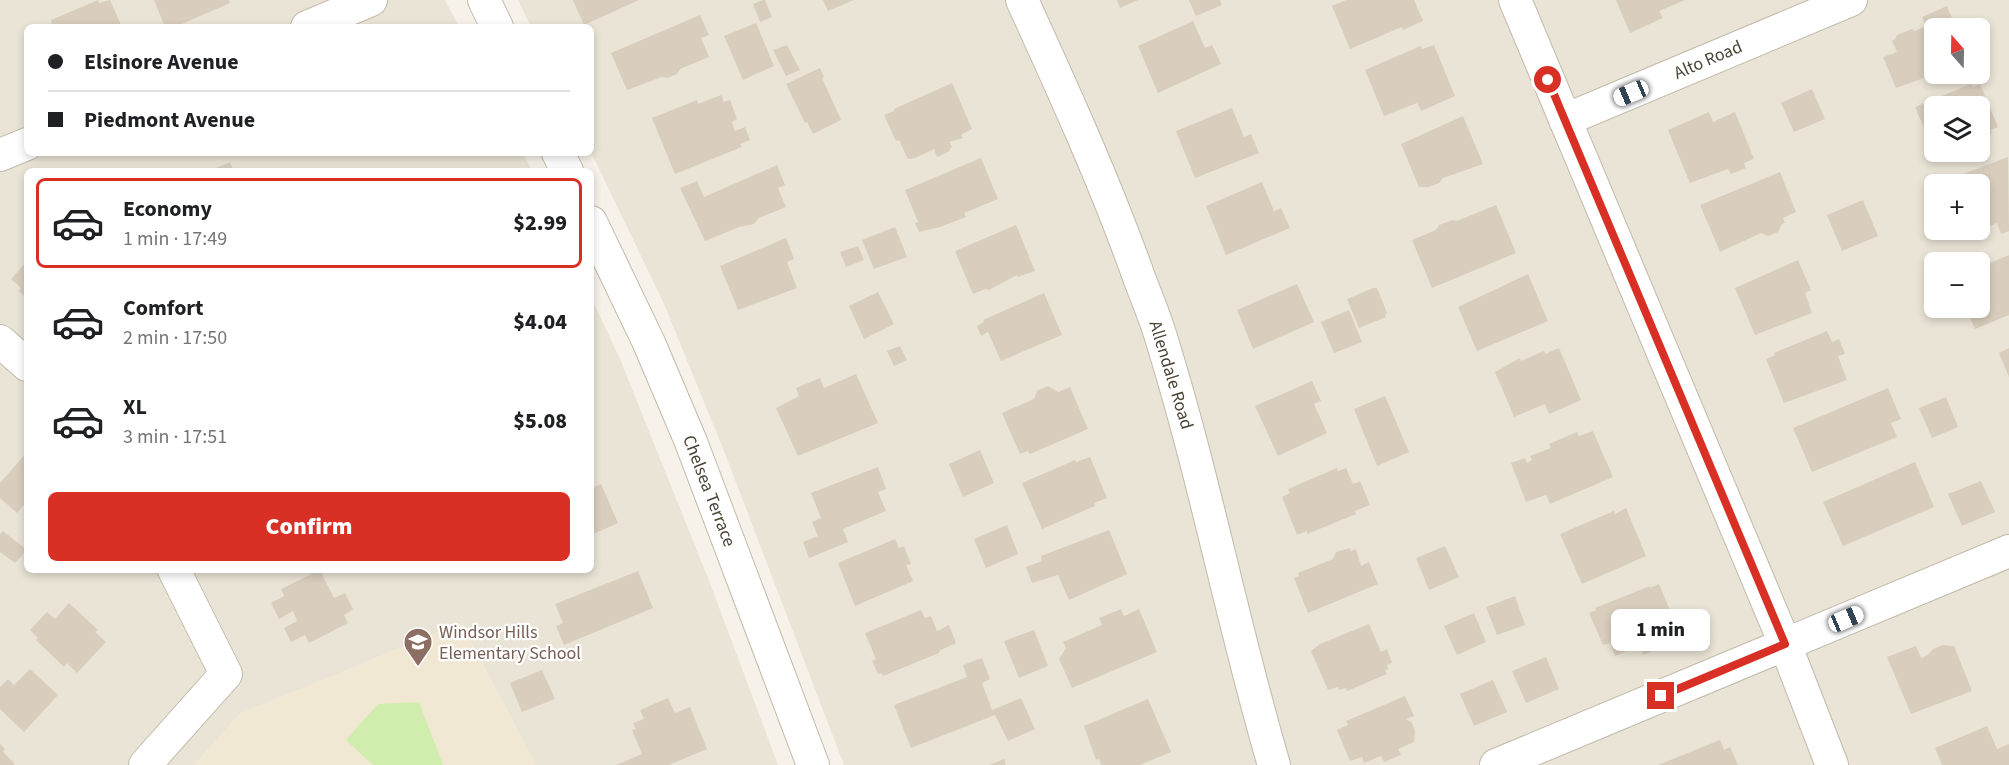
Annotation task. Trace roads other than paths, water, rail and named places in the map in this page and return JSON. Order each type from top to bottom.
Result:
[{"type":"street","points":[[314,24],[371,0]]},
{"type":"street","points":[[484,0],[496,24]]},
{"type":"street","name":"Allendale Road","points":[[1022,0],[1064,90],[1120,224],[1163,342],[1215,534],[1254,696],[1274,765]]},
{"type":"street","points":[[1515,0],[1785,644],[1832,765]]},
{"type":"street","name":"Alto Road","points":[[1565,120],[1851,0]]},
{"type":"street","name":"Chelsea Terrace","points":[[594,228],[649,343],[691,442],[813,765]]},
{"type":"street","points":[[0,341],[24,362]]},
{"type":"street","points":[[1496,765],[2009,551]]},
{"type":"street","points":[[145,765],[226,674],[176,573]]},
{"type":"place","name":"Windsor Hills Elementary School","points":[[418,668]]}]
